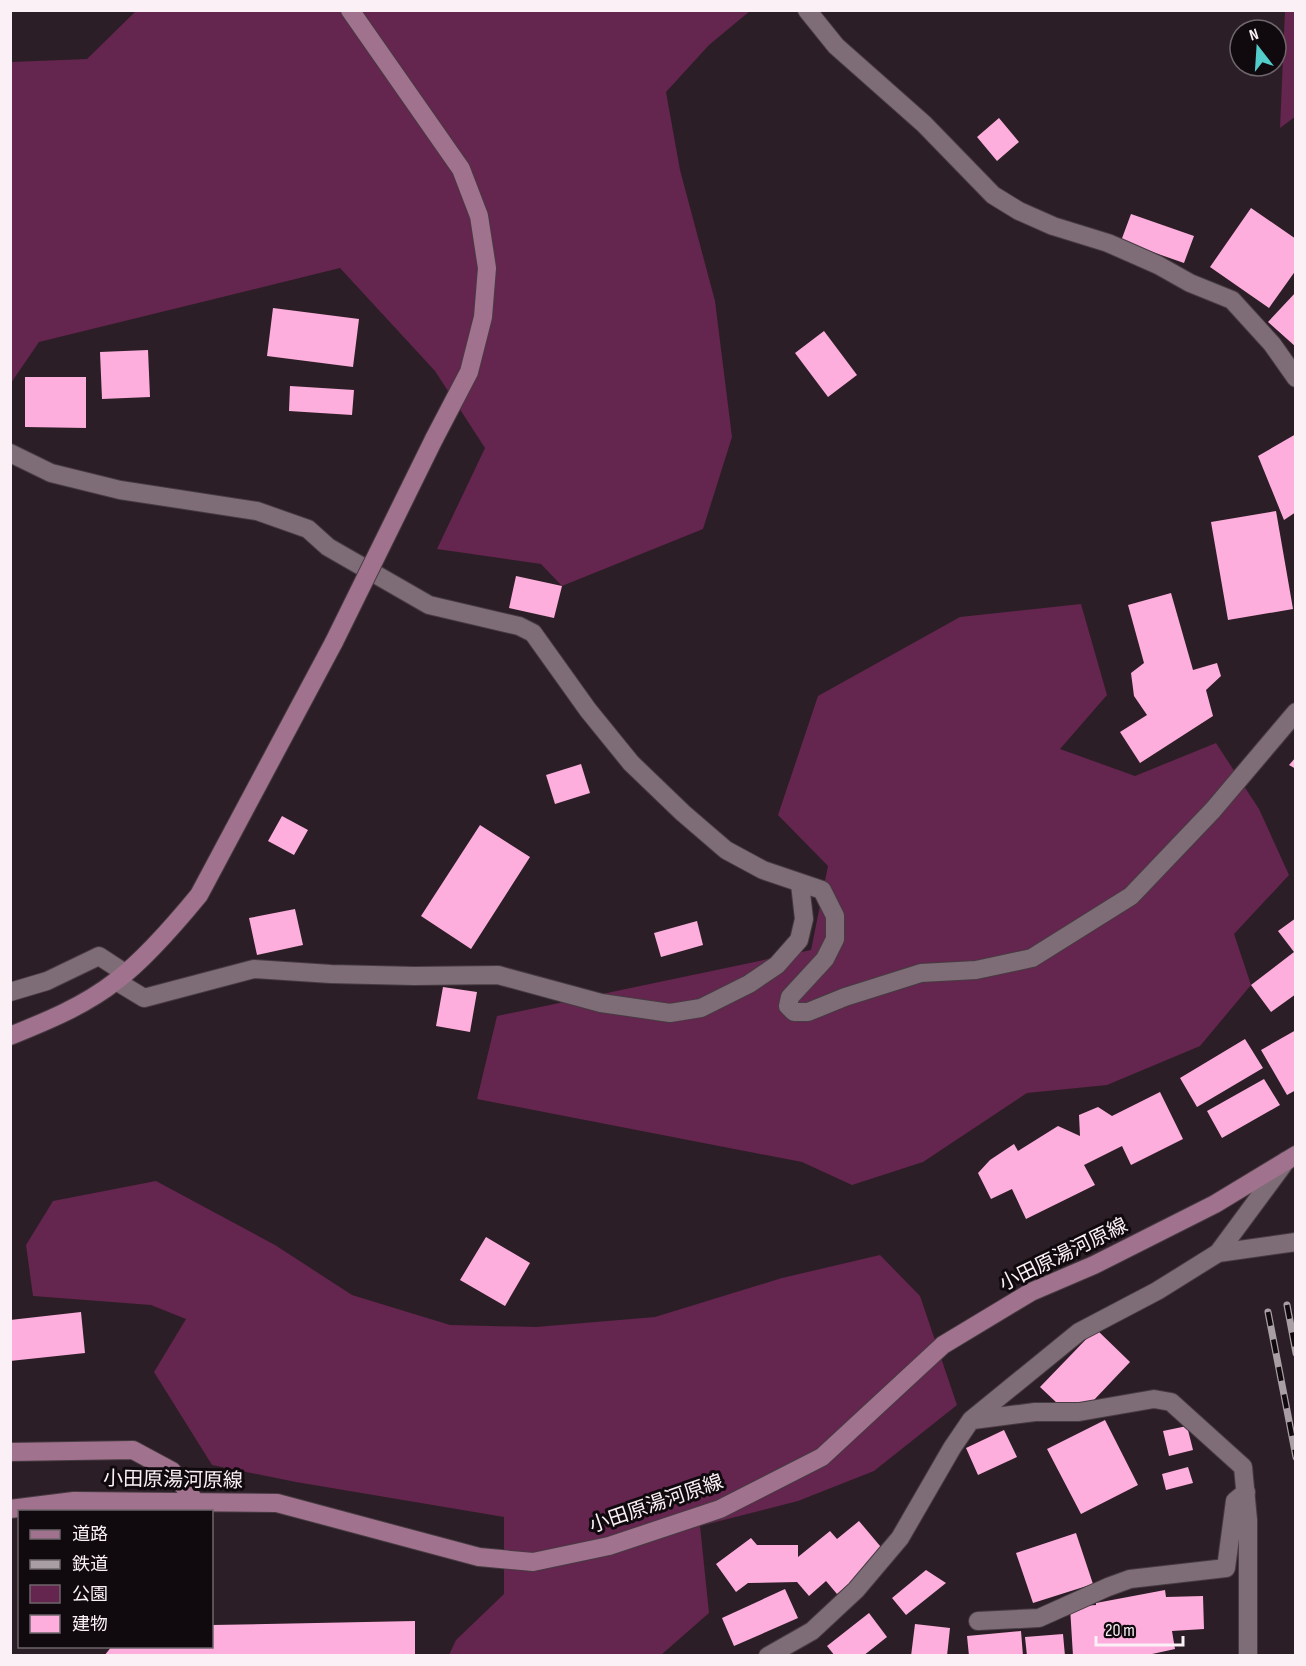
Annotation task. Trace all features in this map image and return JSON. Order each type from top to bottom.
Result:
[{"type":"street","points":[[10,1036],[64,1014],[121,977],[172,927],[199,895],[334,642],[469,372],[483,317],[487,268],[479,216],[461,169],[350,10]]},
{"type":"street","points":[[807,10],[836,46],[924,124],[993,195],[1019,211],[1053,226],[1108,243],[1190,284],[1232,300],[1272,344],[1296,378]]},
{"type":"street","points":[[10,453],[51,473],[120,489],[257,511],[308,529],[328,548],[429,605],[519,626],[533,633],[588,710],[631,763],[683,813],[726,850],[763,870],[822,890],[835,916],[835,939],[825,959],[790,998],[788,1006],[794,1012],[808,1012],[845,997],[921,973],[976,970],[1032,958],[1131,896],[1213,810],[1296,712]]},
{"type":"street","points":[[10,992],[46,981],[99,956],[144,998],[254,969],[402,976],[498,975],[602,1003],[670,1013],[701,1008],[749,984],[777,965],[799,940],[804,920],[800,884]]},
{"type":"street","points":[[768,1656],[812,1631],[856,1590],[900,1538],[952,1448],[971,1420],[1078,1332],[1157,1291],[1218,1253],[1291,1158]]},
{"type":"street","name":"小田原湯河原線","points":[[10,1509],[74,1501],[276,1503],[478,1557],[533,1563],[609,1546],[720,1509],[822,1457],[943,1345],[1031,1292],[1094,1265],[1215,1204],[1291,1158]]},
{"type":"street","points":[[1218,1253],[1296,1242]]},
{"type":"street","points":[[971,1420],[1035,1412],[1080,1412],[1154,1399],[1171,1402],[1243,1467],[1248,1520],[1248,1656]]},
{"type":"street","points":[[10,1452],[133,1450],[172,1471],[195,1501]]},
{"type":"street","points":[[978,1621],[1039,1618],[1130,1579],[1226,1568],[1235,1501],[1246,1492]]},
{"type":"green space","points":[[136,11],[750,11],[709,45],[666,92],[680,170],[715,301],[732,437],[703,529],[562,586],[541,564],[437,549],[485,448],[435,371],[340,268],[39,342],[11,383],[11,62],[87,59]]},
{"type":"green space","points":[[1285,11],[1295,11],[1296,116],[1280,128],[1282,78],[1288,78],[1288,18],[1285,18]]},
{"type":"green space","points":[[1081,604],[1107,695],[1060,749],[1135,776],[1216,743],[1259,809],[1289,875],[1234,934],[1251,985],[1200,1046],[1107,1085],[1027,1093],[923,1162],[852,1185],[802,1162],[477,1099],[497,1016],[811,950],[828,866],[778,815],[818,696],[960,617]]},
{"type":"green space","points":[[156,1181],[275,1245],[352,1295],[450,1325],[536,1327],[655,1317],[782,1278],[880,1255],[920,1296],[957,1405],[874,1471],[798,1501],[700,1526],[709,1613],[661,1655],[449,1655],[456,1640],[504,1594],[504,1517],[296,1482],[212,1465],[154,1372],[186,1319],[151,1305],[33,1296],[26,1245],[53,1201]]},
{"type":"building","points":[[999,118],[1019,142],[997,161],[977,137]]},
{"type":"building","points":[[1251,208],[1296,239],[1296,270],[1269,308],[1210,267]]},
{"type":"building","points":[[1131,214],[1194,236],[1184,263],[1121,241]]},
{"type":"building","points":[[1296,292],[1296,347],[1268,322]]},
{"type":"building","points":[[273,308],[359,319],[353,367],[267,356]]},
{"type":"building","points":[[824,331],[857,375],[828,397],[795,353]]},
{"type":"building","points":[[148,350],[150,397],[102,399],[100,352]]},
{"type":"building","points":[[25,377],[86,377],[86,428],[25,427]]},
{"type":"building","points":[[290,386],[354,390],[352,415],[289,411]]},
{"type":"building","points":[[1296,434],[1296,512],[1284,520],[1258,456]]},
{"type":"building","points":[[1276,511],[1293,609],[1228,620],[1211,522]]},
{"type":"building","points":[[516,576],[562,586],[554,618],[509,608]]},
{"type":"building","points":[[1171,593],[1193,670],[1217,663],[1221,676],[1206,690],[1213,716],[1140,763],[1120,732],[1147,715],[1134,696],[1131,673],[1144,663],[1128,605]]},
{"type":"building","points":[[1296,757],[1296,769],[1289,765]]},
{"type":"building","points":[[581,764],[590,793],[555,804],[546,775]]},
{"type":"building","points":[[282,816],[308,830],[294,855],[268,841]]},
{"type":"building","points":[[480,825],[530,857],[471,949],[421,916]]},
{"type":"building","points":[[295,909],[303,945],[257,955],[249,918]]},
{"type":"building","points":[[1296,918],[1296,994],[1271,1012],[1251,985],[1294,952],[1278,931]]},
{"type":"building","points":[[697,921],[703,945],[661,957],[654,933]]},
{"type":"building","points":[[443,987],[477,992],[470,1032],[436,1026]]},
{"type":"building","points":[[1296,1030],[1296,1090],[1287,1095],[1261,1050]]},
{"type":"building","points":[[1245,1039],[1263,1068],[1197,1107],[1180,1078]]},
{"type":"building","points":[[1264,1079],[1280,1105],[1222,1138],[1207,1111]]},
{"type":"building","points":[[1160,1092],[1183,1139],[1131,1165],[1122,1146],[1084,1165],[1095,1185],[1026,1219],[1012,1189],[991,1199],[978,1173],[990,1160],[1014,1144],[1018,1151],[1058,1126],[1080,1136],[1079,1115],[1098,1107],[1112,1116]]},
{"type":"building","points":[[486,1237],[530,1263],[505,1306],[460,1280]]},
{"type":"building","points":[[81,1312],[85,1353],[10,1361],[10,1320]]},
{"type":"building","points":[[1096,1329],[1130,1362],[1075,1420],[1040,1387]]},
{"type":"building","points":[[1105,1420],[1138,1485],[1081,1514],[1047,1449]]},
{"type":"building","points":[[1187,1426],[1193,1450],[1169,1456],[1163,1431]]},
{"type":"building","points":[[1004,1430],[1017,1457],[978,1475],[966,1448]]},
{"type":"building","points":[[1188,1467],[1193,1483],[1166,1490],[1162,1474]]},
{"type":"building","points":[[859,1521],[886,1553],[837,1594],[826,1581],[809,1596],[797,1582],[748,1583],[736,1592],[716,1564],[751,1538],[757,1545],[798,1545],[798,1557],[830,1531],[837,1539]]},
{"type":"building","points":[[1076,1533],[1093,1584],[1033,1603],[1016,1553]]},
{"type":"building","points":[[926,1570],[946,1583],[906,1615],[892,1598]]},
{"type":"building","points":[[785,1589],[798,1618],[734,1646],[722,1618]]},
{"type":"building","points":[[1165,1590],[1166,1597],[1203,1596],[1204,1629],[1172,1631],[1175,1649],[1143,1656],[1073,1656],[1070,1607],[1096,1605],[1096,1603]]},
{"type":"building","points":[[869,1613],[887,1637],[863,1656],[835,1656],[827,1646]]},
{"type":"building","points":[[415,1621],[415,1656],[104,1656],[110,1648],[213,1648],[213,1625]]},
{"type":"building","points":[[915,1624],[950,1628],[947,1656],[911,1656]]},
{"type":"building","points":[[1021,1631],[1023,1656],[969,1656],[967,1636]]},
{"type":"building","points":[[1063,1634],[1065,1656],[1027,1656],[1025,1637]]},
{"type":"railway","points":[[1287,1305],[1296,1353]]},
{"type":"railway","points":[[1268,1312],[1296,1457]]}]
